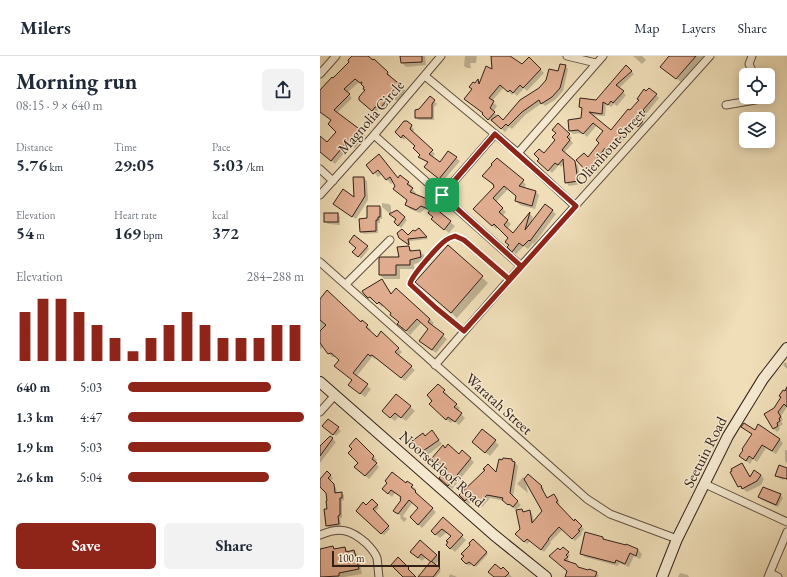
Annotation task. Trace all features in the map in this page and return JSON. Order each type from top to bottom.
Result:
[{"type":"street","points":[[320,74],[336,56]]},
{"type":"street","name":"Magnolia Circle","points":[[320,195],[374,135],[441,56]]},
{"type":"street","points":[[567,56],[596,64]]},
{"type":"street","points":[[518,153],[603,56]]},
{"type":"street","name":"Olienhout Street","points":[[436,365],[509,279],[710,56]]},
{"type":"street","points":[[751,68],[749,64],[752,56]]},
{"type":"street","points":[[425,76],[518,153],[576,206]]},
{"type":"street","points":[[726,105],[739,103]]},
{"type":"street","points":[[442,195],[495,134]]},
{"type":"street","points":[[374,135],[521,266]]},
{"type":"street","points":[[320,169],[333,180]]},
{"type":"street","points":[[346,284],[390,240]]},
{"type":"street","name":"Waratah Street","points":[[320,262],[588,499],[610,514],[677,539]]},
{"type":"street","name":"Seetuin Road","points":[[662,577],[677,539],[728,436],[763,379],[787,348]]},
{"type":"street","name":"Noorsekloof Road","points":[[320,382],[494,535],[546,577]]},
{"type":"street","points":[[320,412],[334,395]]},
{"type":"street","points":[[705,484],[787,522]]},
{"type":"street","points":[[320,535],[334,530],[342,530],[349,531],[359,537],[370,547],[377,558],[379,577]]},
{"type":"street","points":[[778,577],[769,575],[787,532]]},
{"type":"lane","points":[[464,331],[410,284],[416,273],[447,239],[455,236],[464,240],[509,279]]},
{"type":"building","points":[[352,56],[368,56],[373,60],[374,59],[388,72],[387,74],[402,86],[400,91],[392,99],[390,97],[381,107],[375,107],[372,111],[359,100],[359,97],[365,90],[361,84],[362,82],[360,83],[355,79],[344,89],[350,94],[334,110],[362,131],[351,145],[347,142],[331,161],[320,152],[320,136],[327,142],[336,132],[328,124],[331,120],[320,112],[320,90],[349,62],[348,60]]},
{"type":"building","points":[[400,56],[422,56],[422,62],[401,63]]},
{"type":"building","points":[[491,56],[510,56],[522,64],[529,57],[541,69],[523,88],[520,85],[513,93],[510,90],[508,92],[500,85],[489,98],[494,101],[490,108],[495,112],[488,120],[482,114],[483,113],[464,99],[472,89],[469,87],[473,82],[475,83],[478,79],[479,84],[486,66],[492,69]]},
{"type":"building","points":[[669,56],[696,56],[676,79],[660,67]]},
{"type":"building","points":[[560,64],[566,65],[560,88],[552,97],[541,104],[539,100],[522,112],[508,126],[506,124],[501,129],[491,120],[498,115],[503,120],[520,100],[539,88],[546,80],[549,69],[558,71]]},
{"type":"building","points":[[626,65],[632,71],[616,85],[624,91],[613,103],[611,101],[608,105],[603,102],[602,114],[589,112],[611,130],[628,109],[630,110],[639,100],[637,99],[644,89],[646,91],[649,88],[657,94],[643,110],[645,112],[639,119],[643,121],[638,127],[633,123],[609,151],[605,148],[596,160],[599,163],[593,169],[590,167],[586,171],[576,160],[584,153],[588,157],[599,143],[596,140],[603,131],[593,123],[583,134],[578,130],[569,131],[568,120],[581,118],[582,108],[579,107],[580,98],[596,100]]},
{"type":"building","points":[[430,96],[435,100],[432,104],[432,118],[415,118],[415,110],[419,109]]},
{"type":"building","points":[[404,121],[407,121],[412,125],[410,129],[433,150],[429,154],[440,162],[448,151],[457,157],[439,179],[424,167],[428,162],[418,157],[420,155],[413,148],[415,146],[403,135],[401,138],[395,132]]},
{"type":"building","points":[[558,123],[570,134],[567,137],[570,140],[562,150],[575,161],[578,181],[565,183],[563,159],[558,165],[555,163],[548,171],[537,161],[539,159],[534,154],[539,149],[544,153],[555,140],[552,137],[556,133],[552,130]]},
{"type":"building","points":[[379,154],[398,178],[400,175],[409,182],[407,184],[413,188],[410,192],[432,201],[431,205],[451,221],[444,230],[431,219],[433,217],[428,213],[430,210],[421,206],[416,210],[405,205],[407,200],[393,189],[395,186],[390,177],[386,180],[378,170],[373,174],[366,165]]},
{"type":"building","points":[[497,158],[524,180],[519,186],[536,191],[532,206],[515,201],[516,196],[504,186],[493,198],[503,208],[499,212],[508,220],[504,225],[513,233],[530,212],[525,230],[545,204],[553,210],[530,241],[529,240],[523,246],[519,243],[512,252],[507,247],[509,245],[505,242],[508,238],[494,224],[492,226],[473,209],[494,187],[493,184],[482,176]]},
{"type":"building","points":[[353,177],[364,177],[365,196],[352,217],[333,204],[343,189],[354,197]]},
{"type":"building","points":[[367,206],[380,206],[380,217],[376,220],[376,231],[360,232],[359,219],[367,218]]},
{"type":"building","points":[[397,210],[405,217],[398,226],[394,222],[396,219],[389,214]]},
{"type":"building","points":[[324,213],[338,213],[338,222],[324,222]]},
{"type":"building","points":[[419,228],[427,237],[408,239],[409,245],[399,238],[397,233],[402,229],[408,235],[413,230],[415,231]]},
{"type":"building","points":[[354,235],[368,246],[358,257],[352,252],[356,248],[349,242]]},
{"type":"building","points":[[448,245],[483,276],[451,313],[415,282]]},
{"type":"building","points":[[409,246],[410,251],[420,250],[421,257],[410,260],[410,265],[396,265],[396,275],[379,275],[380,257],[399,257],[397,247]]},
{"type":"building","points":[[382,279],[391,294],[396,288],[430,319],[428,322],[444,334],[432,350],[419,341],[428,329],[417,319],[406,331],[397,324],[399,322],[390,315],[391,313],[379,302],[377,304],[370,297],[368,298],[364,294],[362,291]]},
{"type":"building","points":[[327,290],[361,322],[362,320],[368,325],[366,327],[377,337],[381,331],[399,348],[395,352],[412,366],[401,378],[372,355],[370,356],[368,354],[353,373],[368,384],[360,394],[348,385],[352,380],[334,366],[339,360],[331,353],[328,354],[320,343],[320,331],[326,325],[320,320],[320,299]]},
{"type":"building","points":[[438,384],[445,390],[443,392],[457,404],[454,407],[462,413],[455,422],[448,417],[446,420],[429,404],[432,401],[427,395]]},
{"type":"building","points":[[787,387],[787,407],[784,404],[778,412],[781,417],[779,418],[780,421],[777,423],[778,426],[773,429],[764,414],[774,408],[781,397],[779,396]]},
{"type":"building","points":[[396,394],[411,406],[401,418],[395,413],[390,418],[382,411]]},
{"type":"building","points":[[328,419],[339,427],[333,435],[322,426]]},
{"type":"building","points":[[744,423],[755,430],[758,424],[780,439],[772,451],[762,445],[753,459],[749,456],[746,461],[739,456],[752,434],[741,427]]},
{"type":"building","points":[[482,429],[496,440],[485,453],[472,442]]},
{"type":"building","points":[[432,430],[439,440],[420,453],[412,441],[423,433],[425,436]]},
{"type":"building","points":[[330,436],[333,438],[320,456],[320,446]]},
{"type":"building","points":[[356,438],[374,456],[372,459],[377,463],[365,476],[354,467],[358,463],[348,453],[352,449],[349,446]]},
{"type":"building","points":[[448,444],[459,454],[462,450],[471,458],[448,486],[439,478],[447,469],[432,458],[443,445],[445,448]]},
{"type":"building","points":[[503,458],[512,459],[512,461],[515,462],[510,493],[518,501],[513,507],[502,500],[503,498],[487,495],[478,505],[469,496],[465,501],[459,495],[485,470],[483,469],[488,464],[496,472],[499,459],[502,460]]},
{"type":"building","points":[[742,463],[750,477],[754,470],[761,475],[757,481],[742,489],[741,486],[738,487],[730,472],[732,471],[731,469]]},
{"type":"building","points":[[779,465],[787,468],[787,479],[775,476]]},
{"type":"building","points":[[327,471],[331,475],[328,478],[334,484],[335,493],[342,492],[342,498],[340,498],[340,515],[338,516],[339,524],[326,526],[324,509],[327,509],[326,493],[320,487],[320,479]]},
{"type":"building","points":[[392,472],[406,483],[407,481],[413,485],[411,487],[416,491],[415,492],[433,508],[418,525],[410,517],[418,508],[409,500],[398,514],[393,511],[401,500],[401,497],[391,490],[388,494],[382,489],[387,483],[385,481]]},
{"type":"building","points":[[528,474],[542,486],[541,487],[547,498],[554,494],[558,501],[556,502],[574,521],[575,519],[582,526],[578,530],[580,531],[572,539],[559,527],[548,539],[541,550],[527,539],[524,542],[515,534],[520,529],[516,510],[522,509],[523,512],[530,510],[532,523],[542,511],[524,479]]},
{"type":"building","points":[[763,487],[781,494],[776,505],[758,497]]},
{"type":"building","points":[[372,499],[378,505],[373,509],[389,526],[381,534],[356,511],[363,502],[366,505]]},
{"type":"building","points":[[443,517],[463,535],[450,549],[446,545],[448,542],[446,541],[451,536],[442,529],[435,535],[431,531]]},
{"type":"building","points":[[585,532],[638,549],[636,556],[630,553],[625,564],[616,560],[615,563],[580,554]]},
{"type":"building","points":[[473,539],[487,552],[474,566],[469,562],[466,564],[461,559],[464,556],[461,554],[470,545],[469,543]]},
{"type":"building","points":[[420,540],[437,555],[431,562],[421,554],[418,558],[410,552]]},
{"type":"building","points":[[333,546],[334,549],[345,547],[346,552],[354,550],[359,569],[339,573],[339,576],[320,577],[320,549]]},
{"type":"building","points":[[563,547],[569,552],[566,555],[568,557],[564,560],[576,564],[578,567],[597,572],[595,577],[565,577],[567,571],[549,556],[558,548],[560,550]]},
{"type":"building","points":[[398,557],[416,577],[403,577],[391,565]]},
{"type":"building","points":[[431,561],[440,568],[433,577],[418,577]]},
{"type":"building","points":[[495,564],[501,569],[503,567],[509,573],[505,577],[494,577],[488,572]]},
{"type":"route","points":[[495,134],[576,206],[464,331],[410,284],[416,273],[430,257],[447,239],[455,236],[464,240],[509,279],[521,266],[442,195],[495,134]]}]
